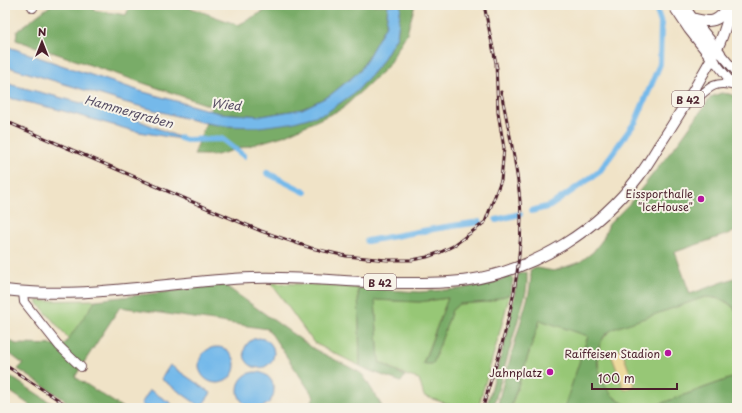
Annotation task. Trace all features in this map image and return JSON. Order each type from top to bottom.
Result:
[{"type":"main road","points":[[673,5],[683,20],[716,56]]},
{"type":"main road","points":[[683,5],[716,56]]},
{"type":"main road","points":[[692,18],[704,21],[718,19],[731,5]]},
{"type":"main road","name":"B 42","points":[[5,290],[54,293],[87,292],[253,278],[292,278],[411,284],[453,282],[480,278],[526,264],[549,253],[578,235],[597,220],[632,185],[645,168],[716,56],[731,5]]},
{"type":"main road","name":"B 42","points":[[645,168],[660,153],[694,101],[732,27],[737,8]]},
{"type":"street","points":[[716,56],[737,74]]},
{"type":"street","points":[[716,56],[736,88]]},
{"type":"street","points":[[694,101],[716,84],[725,84],[736,88]]},
{"type":"street","points":[[23,292],[24,302],[59,346],[81,367]]},
{"type":"green space","points":[[51,5],[95,5],[94,10],[126,15],[130,5],[183,5],[238,25],[268,9],[270,5],[388,5],[386,25],[360,71],[329,96],[302,109],[262,116],[210,111],[211,106],[16,40],[17,31]]},
{"type":"green space","points":[[401,5],[415,5],[407,33],[387,67],[342,109],[283,136],[217,155],[194,155],[206,123],[224,126],[259,127],[357,91],[381,63],[397,36]]},
{"type":"green space","points":[[721,93],[735,96],[737,100],[737,231],[675,252],[690,294],[737,277],[737,312],[727,302],[716,298],[705,297],[613,329],[605,335],[600,344],[598,363],[599,373],[608,391],[615,398],[633,407],[651,407],[737,376],[737,408],[564,408],[588,336],[540,320],[511,406],[515,408],[497,408],[529,293],[531,278],[530,270],[537,268],[554,271],[580,262],[593,252],[603,239],[609,224],[629,204],[680,140],[711,97]]},
{"type":"green space","points":[[527,272],[526,292],[493,408],[486,408],[508,330],[518,274]]},
{"type":"green space","points":[[512,276],[513,280],[510,294],[488,302],[459,304],[452,310],[433,364],[423,364],[448,298],[419,302],[375,300],[379,362],[405,376],[401,382],[360,366],[358,288],[419,292],[458,289],[491,283]]},
{"type":"green space","points":[[271,283],[358,288],[360,366],[314,343]]},
{"type":"green space","points":[[223,284],[314,349],[363,375],[383,408],[308,408],[314,397],[268,329],[120,307],[75,377],[123,408],[77,408],[18,369],[23,364],[5,350],[5,338],[16,344],[64,345],[96,300]]},
{"type":"green space","points":[[510,294],[479,408],[459,408],[424,396],[419,379],[408,376],[379,362],[375,300],[419,302],[448,298],[423,363],[433,364],[452,310],[459,304],[488,302]]},
{"type":"green space","name":"Raiffeisen Stadion","points":[[705,297],[723,301],[737,312],[737,376],[651,407],[639,407],[624,404],[611,395],[604,385],[598,365],[600,344],[608,333],[624,324]]},
{"type":"green space","points":[[96,300],[69,339],[36,301]]},
{"type":"green space","name":"Jahnplatz","points":[[540,320],[588,336],[564,408],[511,407]]},
{"type":"green space","points":[[5,373],[59,408],[34,408],[5,388]]},
{"type":"sand","points":[[621,349],[635,386],[625,390],[611,354],[612,352]]},
{"type":"water","points":[[388,5],[401,5],[397,36],[381,63],[357,91],[326,113],[291,123],[259,127],[224,126],[206,123],[124,102],[5,66],[5,46],[140,91],[219,113],[262,116],[302,109],[329,96],[360,71],[386,25]]},
{"type":"water","points":[[5,83],[123,114],[186,140],[134,131],[56,109],[5,97]]},
{"type":"water","points":[[259,338],[270,342],[274,353],[270,364],[259,368],[248,364],[244,353],[248,342]]},
{"type":"water","points":[[221,347],[230,352],[234,358],[234,372],[230,378],[221,383],[213,383],[204,378],[200,372],[199,361],[204,352],[210,348]]},
{"type":"water","points":[[170,365],[211,393],[201,407],[161,379]]},
{"type":"water","points":[[260,372],[269,377],[273,383],[273,397],[269,403],[260,408],[252,408],[243,403],[239,397],[238,386],[243,377],[249,373]]},
{"type":"water","points":[[150,390],[172,404],[169,408],[147,408],[141,404]]},
{"type":"waterway","name":"Hammergraben","points":[[531,211],[550,206],[599,172],[636,121],[660,64],[661,23],[655,5]]},
{"type":"waterway","name":"Hammergraben","points":[[180,138],[186,140],[222,139],[244,156]]},
{"type":"waterway","name":"Hammergraben","points":[[267,173],[305,192]]},
{"type":"waterway","name":"Hammergraben","points":[[496,220],[520,214]]},
{"type":"waterway","name":"Hammergraben","points":[[367,241],[480,222]]},
{"type":"railway","points":[[484,5],[497,68]]},
{"type":"railway","points":[[5,121],[261,231],[311,248],[346,256],[387,260],[412,260],[427,257],[453,246],[485,222],[501,180],[504,148],[498,113],[496,63]]},
{"type":"railway","points":[[483,408],[510,313],[516,281],[521,234],[519,187],[501,92]]},
{"type":"railway","points":[[5,365],[71,408]]},
{"type":"place","name":"Eissporthalle \"IceHouse\"","points":[[701,199]]},
{"type":"place","name":"Raiffeisen Stadion","points":[[668,353]]},
{"type":"place","name":"Jahnplatz","points":[[550,372]]},
{"type":"water label","name":"Wied","points":[[226,104]]}]
